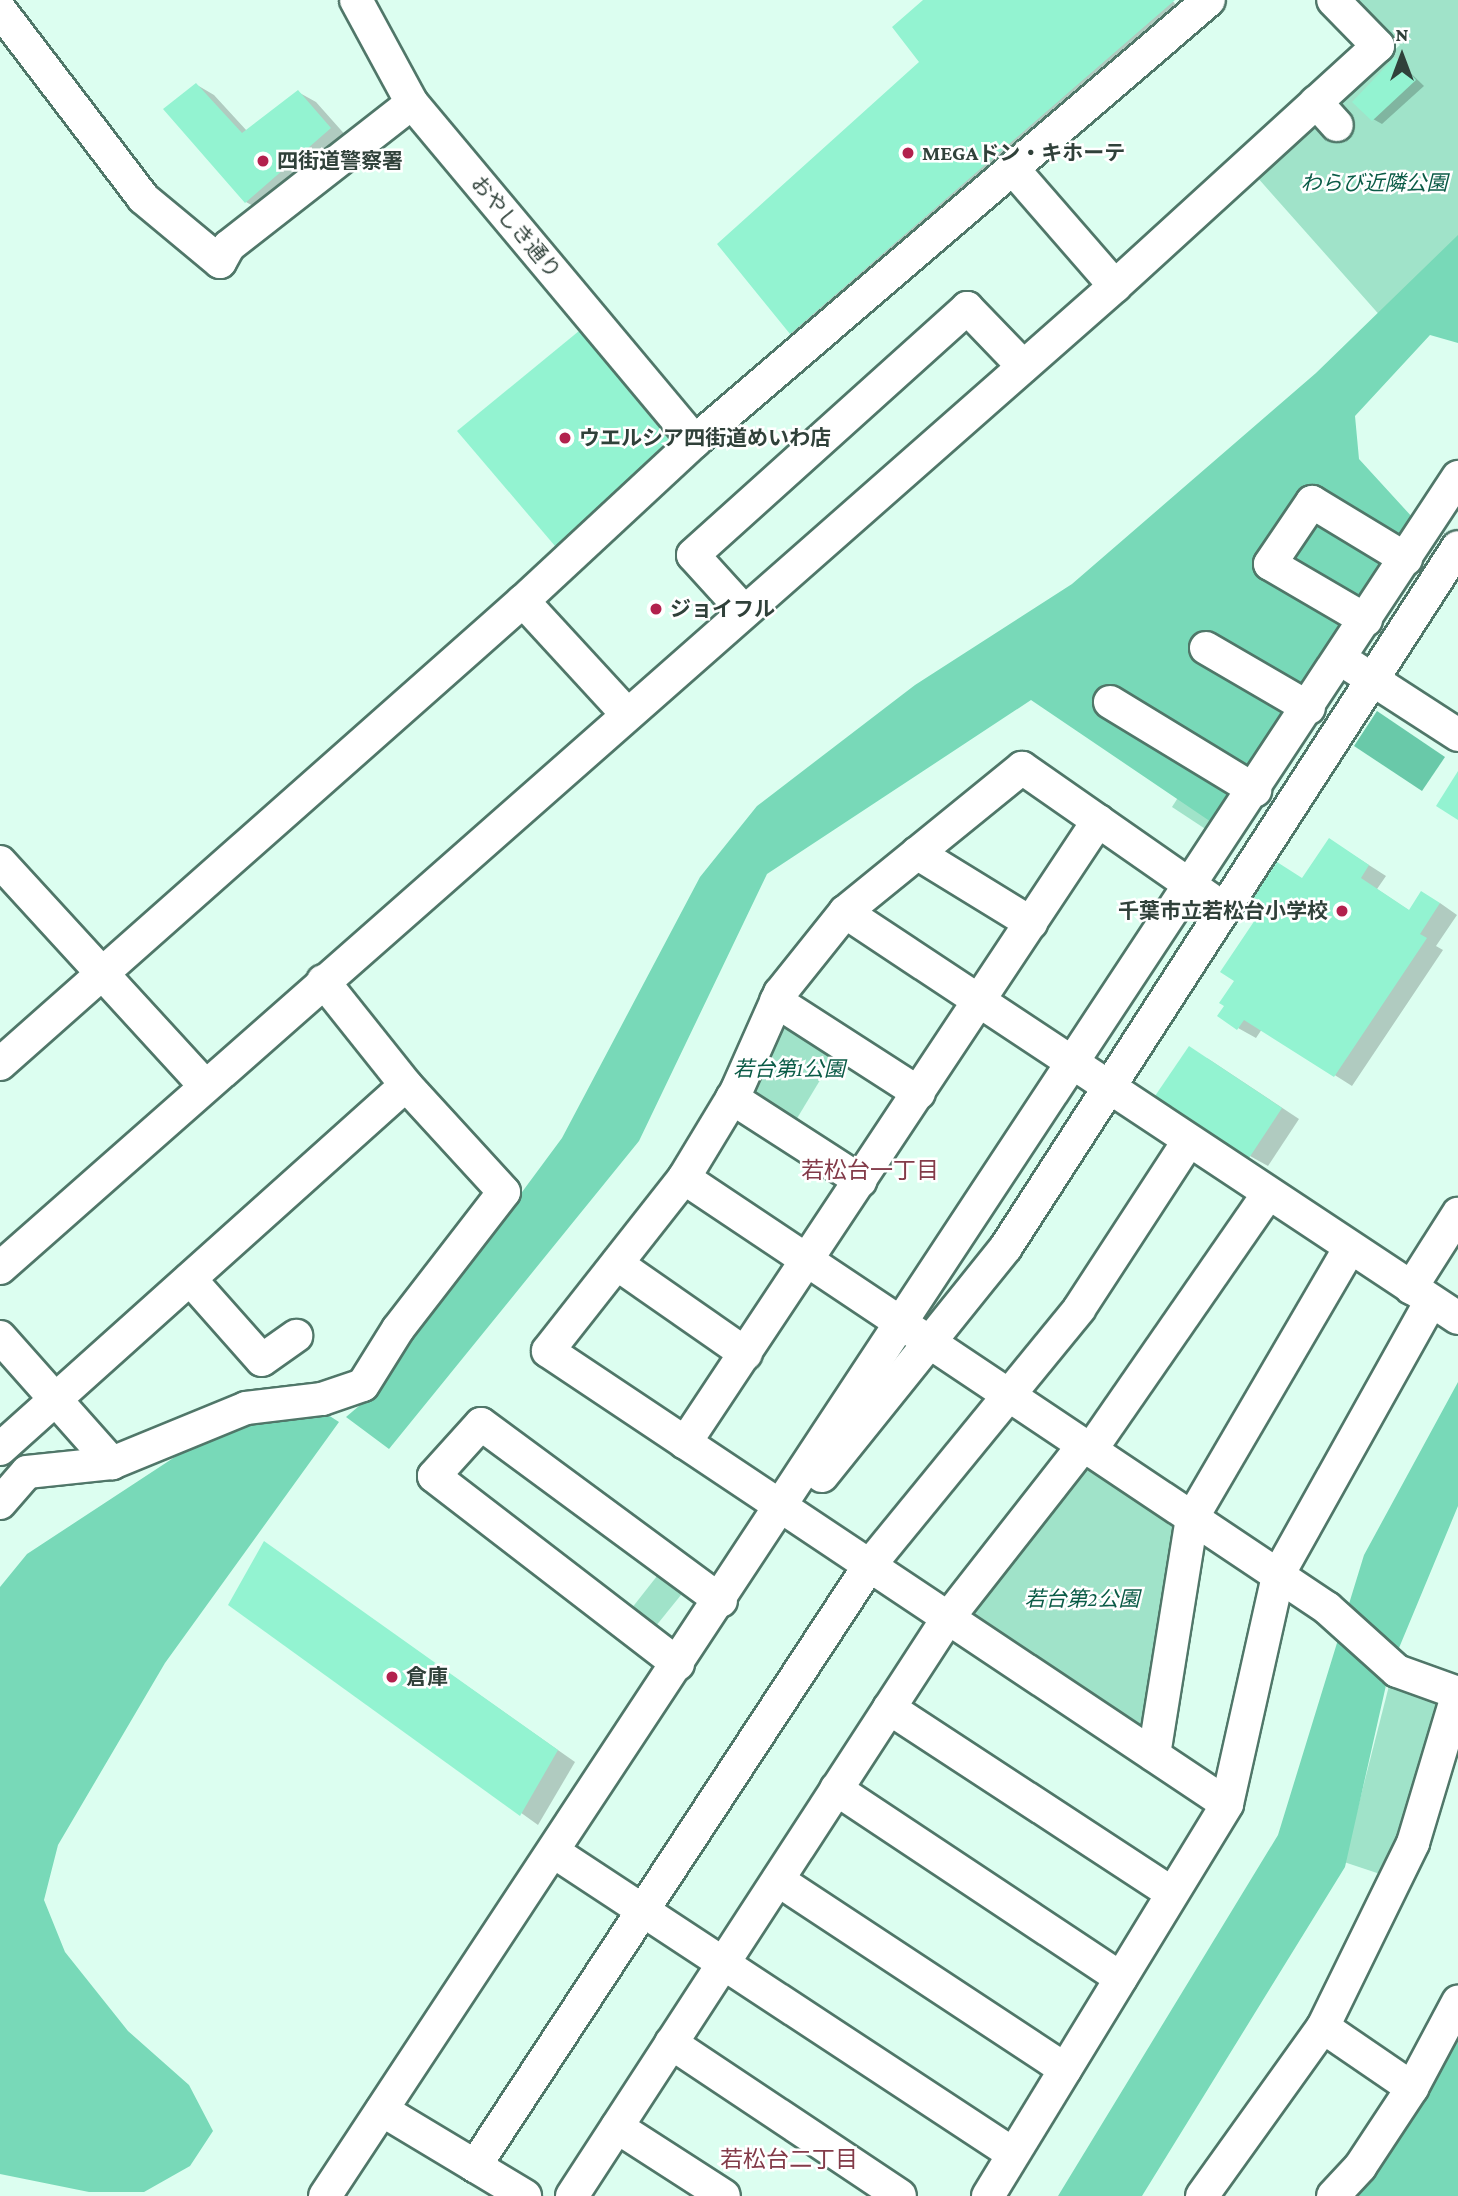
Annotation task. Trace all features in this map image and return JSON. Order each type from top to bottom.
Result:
[{"type":"street","name":"おやしき通り","points":[[356,0],[412,103],[695,441]]},
{"type":"street","points":[[0,1064],[103,976],[523,601],[695,441],[1209,0]]},
{"type":"street","points":[[0,1268],[626,713],[1115,286],[1378,46],[1333,0]]},
{"type":"street","points":[[0,10],[143,198],[220,262],[229,246],[412,103]]},
{"type":"street","points":[[1316,102],[1337,125]]},
{"type":"street","points":[[1014,170],[1115,286]]},
{"type":"street","points":[[743,610],[693,555],[967,308],[1023,366]]},
{"type":"street","points":[[325,2196],[721,1601],[901,1324],[1342,659],[1457,479]]},
{"type":"street","points":[[1366,621],[1270,564],[1312,502],[1406,559]]},
{"type":"street","points":[[782,1508],[828,1472],[1006,1247],[1106,1088],[1458,547]]},
{"type":"street","points":[[523,601],[626,713]]},
{"type":"street","points":[[1206,648],[1309,708]]},
{"type":"street","points":[[1342,659],[1371,680],[1455,726]]},
{"type":"street","points":[[1110,702],[1255,790]]},
{"type":"street","points":[[1223,908],[1022,768],[845,912],[776,1001],[733,1098],[684,1178],[548,1351],[1227,1804]]},
{"type":"street","points":[[685,1443],[808,1262],[1098,821]]},
{"type":"street","points":[[918,853],[1031,923]]},
{"type":"street","points":[[0,862],[205,1086]]},
{"type":"street","points":[[845,912],[1072,1066],[1458,1318]]},
{"type":"street","points":[[0,1503],[27,1472],[112,1463],[246,1408],[322,1399],[363,1385],[398,1328],[504,1192],[406,1085],[323,981]]},
{"type":"street","points":[[776,1001],[919,1093]]},
{"type":"street","points":[[0,1449],[406,1085]]},
{"type":"street","points":[[733,1098],[861,1181]]},
{"type":"street","points":[[475,2166],[869,1566],[1006,1395],[1079,1309],[1188,1142]]},
{"type":"street","points":[[684,1178],[1327,1608],[1397,1671],[1458,1693],[1413,1843],[1323,2027],[1202,2196]]},
{"type":"street","points":[[572,2196],[948,1618],[1087,1449],[1268,1194]]},
{"type":"street","points":[[988,2196],[1227,1804],[1278,1575],[1421,1294],[1458,1214]]},
{"type":"street","points":[[1154,1755],[1192,1518],[1350,1248]]},
{"type":"street","points":[[617,1264],[746,1354]]},
{"type":"street","points":[[190,1279],[262,1360],[296,1336]]},
{"type":"street","points":[[0,1337],[58,1397],[112,1463]]},
{"type":"street","points":[[678,1664],[435,1476],[481,1424],[721,1601]]},
{"type":"street","points":[[889,1708],[1172,1892]]},
{"type":"street","points":[[836,1789],[1121,1978]]},
{"type":"street","points":[[554,1852],[641,1913],[1013,2154]]},
{"type":"street","points":[[778,1880],[1065,2069]]},
{"type":"street","points":[[1333,2196],[1360,2167],[1412,2088],[1458,2001]]},
{"type":"street","points":[[1323,2027],[1412,2088]]},
{"type":"street","points":[[671,2043],[900,2196]]},
{"type":"street","points":[[382,2110],[525,2196]]},
{"type":"street","points":[[617,2127],[724,2196]]},
{"type":"green space","name":"わらび近隣公園","points":[[1359,0],[1458,0],[1458,278],[1399,337],[1257,177],[1400,45]]},
{"type":"green space","points":[[1191,777],[1230,802],[1210,832],[1172,807]]},
{"type":"green space","name":"若台第1公園","points":[[785,1023],[834,1057],[790,1130],[746,1102],[775,1025]]},
{"type":"green space","name":"若台第2公園","points":[[1094,1470],[1174,1525],[1178,1533],[1147,1732],[963,1611],[1076,1472]]},
{"type":"green space","points":[[661,1571],[685,1590],[647,1637],[624,1618]]},
{"type":"green space","points":[[1392,1674],[1443,1693],[1389,1877],[1344,1862]]},
{"type":"shaded area","points":[[1458,235],[1458,343],[1430,335],[1355,416],[1359,459],[1413,518],[1220,828],[1031,700],[767,874],[639,1141],[389,1449],[346,1417],[372,1395],[562,1138],[700,877],[757,806],[915,685],[1072,584],[1316,373]]},
{"type":"shaded area","points":[[1377,711],[1445,757],[1422,791],[1354,746]]},
{"type":"shaded area","points":[[1458,1382],[1458,1506],[1389,1672],[1345,1867],[1142,2196],[1058,2196],[1278,1835],[1364,1555]]},
{"type":"shaded area","points":[[283,1386],[339,1422],[165,1663],[58,1845],[44,1900],[65,1952],[128,2031],[189,2085],[213,2131],[190,2166],[144,2192],[89,2192],[0,2174],[0,1587],[27,1554]]},
{"type":"shaded area","points":[[1458,2023],[1458,2196],[1349,2196]]},
{"type":"building","name":"MEGAドン・キホーテ","points":[[923,0],[1175,0],[790,334],[717,244],[919,62],[892,27]]},
{"type":"building","points":[[1395,57],[1416,80],[1372,121],[1352,102]]},
{"type":"building","points":[[196,83],[242,133],[298,90],[331,128],[245,203],[163,109]]},
{"type":"building","name":"ウエルシア四街道めいわ店","points":[[579,331],[669,440],[555,546],[457,431]]},
{"type":"building","points":[[1458,771],[1458,820],[1436,806]]},
{"type":"building","points":[[1329,838],[1369,865],[1361,878],[1409,910],[1421,891],[1440,903],[1420,934],[1427,938],[1334,1077],[1244,1020],[1237,1030],[1217,1016],[1224,1006],[1219,1003],[1234,981],[1220,972],[1257,917],[1246,909],[1277,862],[1302,878]]},
{"type":"building","points":[[1189,1046],[1282,1108],[1249,1158],[1155,1096]]},
{"type":"building","name":"倉庫","points":[[264,1541],[558,1750],[520,1816],[228,1605]]},
{"type":"place","name":"MEGAドン・キホーテ","points":[[908,153]]},
{"type":"place","name":"四街道警察署","points":[[263,161]]},
{"type":"place","name":"ウエルシア四街道めいわ店","points":[[565,438]]},
{"type":"place","name":"ジョイフル","points":[[656,609]]},
{"type":"place","name":"千葉市立若松台小学校","points":[[1342,911]]},
{"type":"place","name":"倉庫","points":[[392,1677]]},
{"type":"district","name":"若松台一丁目","points":[[870,1170]]},
{"type":"district","name":"若松台二丁目","points":[[789,2159]]}]
